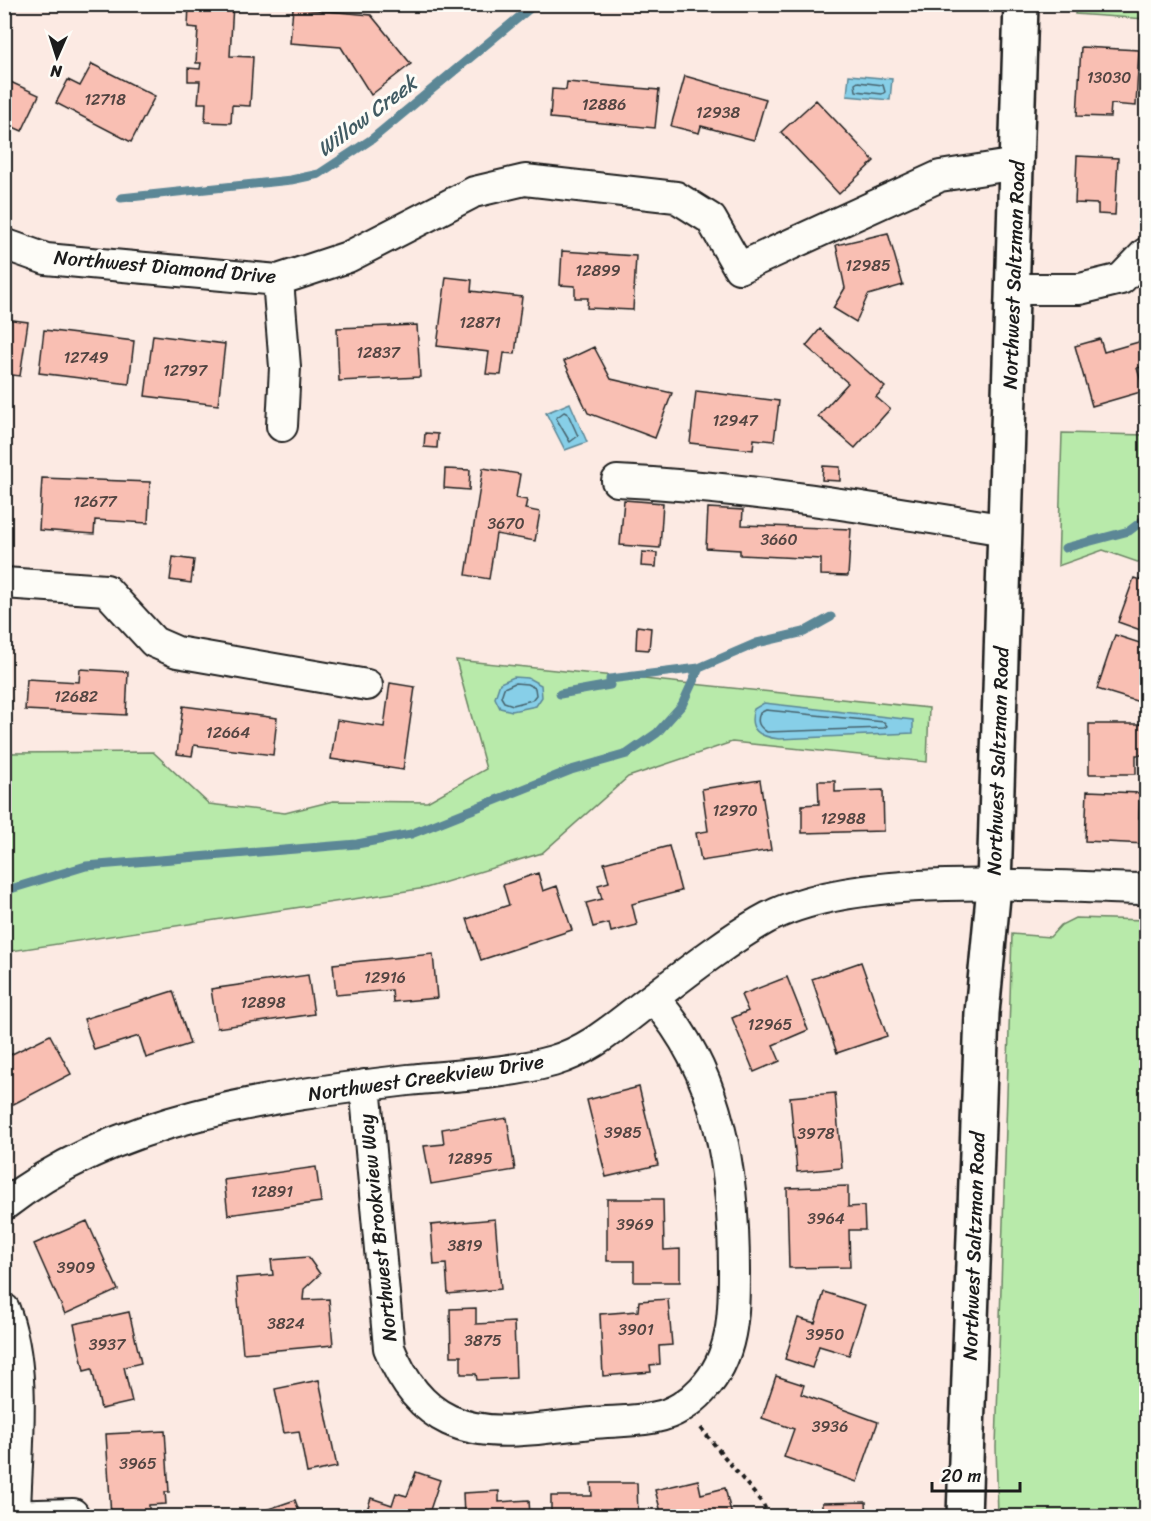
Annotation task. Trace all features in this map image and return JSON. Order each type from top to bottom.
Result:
[{"type":"main road","name":"Northwest Saltzman Road","points":[[964,1516],[982,1014],[994,886],[1021,4]]},
{"type":"street","name":"Northwest Diamond Drive","points":[[4,244],[46,259],[278,280],[348,256],[474,192],[525,180],[676,197],[711,219],[739,268],[940,176],[1017,164]]},
{"type":"street","points":[[1014,289],[1080,289],[1121,279],[1146,253]]},
{"type":"street","points":[[278,280],[285,367],[282,426]]},
{"type":"street","points":[[616,481],[671,483],[857,506],[1006,530]]},
{"type":"street","points":[[4,583],[106,590],[154,642],[177,652],[367,685]]},
{"type":"street","name":"Northwest Creekview Drive","points":[[4,1205],[71,1161],[120,1139],[163,1125],[222,1110],[365,1086],[523,1067],[582,1051],[762,921],[818,899],[866,891],[923,887],[1146,889]]},
{"type":"street","name":"Northwest Brookview Way","points":[[365,1086],[389,1348],[400,1375],[419,1398],[447,1419],[472,1428],[506,1431],[657,1417],[683,1406],[708,1383],[728,1346],[734,1322],[733,1207],[729,1167],[712,1102],[689,1049],[671,1018],[653,998]]},
{"type":"street","points":[[4,1309],[13,1331],[18,1371],[10,1516],[73,1514]]},
{"type":"path","points":[[683,1406],[763,1504],[769,1516]]},
{"type":"green space","points":[[1076,5],[1146,5],[1146,19],[1075,14]]},
{"type":"green space","points":[[1062,433],[1146,435],[1146,565],[1103,550],[1058,566]]},
{"type":"green space","points":[[456,660],[929,708],[927,762],[732,742],[628,777],[542,853],[426,888],[5,952],[5,753],[153,752],[209,804],[285,813],[333,801],[427,802],[486,769]]},
{"type":"green space","points":[[1075,918],[1146,920],[1146,1516],[998,1516],[996,1447],[1012,934],[1050,937],[1061,925]]},
{"type":"water","points":[[849,75],[892,79],[890,100],[847,96]]},
{"type":"water","points":[[570,403],[587,442],[565,450],[546,413]]},
{"type":"water","points":[[514,677],[528,678],[541,685],[542,697],[536,706],[512,711],[500,708],[495,698],[500,683]]},
{"type":"water","points":[[764,703],[913,720],[913,733],[772,738],[757,731],[752,722],[754,709]]},
{"type":"building","points":[[189,4],[233,4],[230,56],[253,57],[250,106],[232,105],[231,123],[205,122],[206,103],[198,103],[200,81],[188,81],[188,68],[200,69],[201,63],[196,63],[198,28],[188,27]]},
{"type":"building","points":[[293,8],[371,15],[411,64],[371,95],[341,47],[290,43]]},
{"type":"building","points":[[1081,47],[1139,50],[1136,106],[1111,104],[1110,117],[1077,116]]},
{"type":"building","points":[[92,64],[155,96],[131,142],[56,103],[68,80],[80,86]]},
{"type":"building","points":[[685,76],[766,99],[754,140],[701,126],[699,133],[671,126]]},
{"type":"building","points":[[4,79],[39,95],[22,131],[4,123]]},
{"type":"building","points":[[567,82],[659,90],[655,128],[550,118],[552,89],[566,90]]},
{"type":"building","points":[[816,100],[874,161],[839,194],[781,132]]},
{"type":"building","points":[[1077,156],[1118,158],[1115,215],[1098,214],[1098,204],[1075,203]]},
{"type":"building","points":[[888,233],[903,285],[868,295],[856,322],[833,308],[845,288],[836,245]]},
{"type":"building","points":[[562,251],[636,256],[633,310],[587,308],[588,298],[575,298],[575,286],[560,285]]},
{"type":"building","points":[[446,277],[472,280],[471,291],[522,297],[515,354],[504,353],[501,375],[486,374],[489,352],[437,346]]},
{"type":"building","points":[[5,319],[28,322],[20,376],[4,374]]},
{"type":"building","points":[[417,325],[420,377],[339,381],[337,328]]},
{"type":"building","points":[[820,329],[885,387],[876,397],[890,409],[855,448],[818,416],[848,383],[806,346]]},
{"type":"building","points":[[44,330],[134,341],[129,384],[39,373]]},
{"type":"building","points":[[153,335],[225,344],[218,405],[145,396]]},
{"type":"building","points":[[1100,339],[1104,352],[1142,341],[1146,366],[1137,368],[1144,391],[1092,406],[1075,346]]},
{"type":"building","points":[[594,347],[611,379],[672,393],[655,438],[588,413],[564,361]]},
{"type":"building","points":[[696,391],[779,401],[774,441],[754,439],[753,450],[690,443]]},
{"type":"building","points":[[425,433],[438,434],[437,448],[424,447]]},
{"type":"building","points":[[823,466],[840,467],[840,481],[822,480]]},
{"type":"building","points":[[483,468],[520,474],[516,498],[527,500],[525,509],[540,512],[535,541],[496,534],[489,579],[466,575]]},
{"type":"building","points":[[445,469],[470,470],[469,490],[444,488]]},
{"type":"building","points":[[42,478],[150,482],[148,523],[95,520],[94,534],[39,530]]},
{"type":"building","points":[[624,500],[663,503],[660,548],[620,545]]},
{"type":"building","points":[[708,508],[743,510],[742,525],[851,529],[848,576],[821,575],[821,559],[740,555],[740,550],[706,548]]},
{"type":"building","points":[[642,552],[657,553],[656,567],[641,566]]},
{"type":"building","points":[[173,557],[194,560],[191,583],[170,580]]},
{"type":"building","points":[[1134,578],[1146,582],[1146,632],[1118,622]]},
{"type":"building","points":[[637,626],[651,628],[649,650],[636,649]]},
{"type":"building","points":[[1115,635],[1146,645],[1146,704],[1097,689]]},
{"type":"building","points":[[80,669],[128,672],[126,715],[25,710],[27,679],[79,682]]},
{"type":"building","points":[[390,683],[415,687],[403,770],[331,759],[337,720],[384,727]]},
{"type":"building","points":[[183,706],[277,718],[273,755],[194,745],[192,756],[177,754]]},
{"type":"building","points":[[1089,724],[1146,724],[1146,755],[1136,755],[1136,774],[1089,774]]},
{"type":"building","points":[[760,780],[771,850],[701,861],[696,833],[708,831],[702,789]]},
{"type":"building","points":[[818,781],[835,781],[835,792],[883,790],[884,831],[802,833],[802,805],[819,804]]},
{"type":"building","points":[[1087,791],[1140,793],[1139,818],[1146,819],[1146,844],[1085,841]]},
{"type":"building","points":[[669,846],[681,891],[632,904],[637,925],[611,932],[609,923],[593,927],[586,903],[602,899],[598,885],[609,882],[604,863]]},
{"type":"building","points":[[538,873],[543,891],[557,886],[572,930],[481,960],[467,919],[509,905],[503,885]]},
{"type":"building","points":[[433,954],[437,998],[393,1002],[392,990],[336,995],[333,964]]},
{"type":"building","points":[[861,962],[887,1036],[837,1053],[812,979]]},
{"type":"building","points":[[308,975],[314,1014],[217,1028],[211,989]]},
{"type":"building","points":[[787,977],[808,1030],[773,1045],[780,1061],[754,1072],[732,1018],[748,1011],[741,995]]},
{"type":"building","points":[[173,991],[190,1044],[146,1058],[139,1036],[94,1050],[84,1019]]},
{"type":"building","points":[[50,1035],[71,1074],[4,1109],[4,1058]]},
{"type":"building","points":[[639,1087],[658,1165],[606,1177],[587,1100]]},
{"type":"building","points":[[835,1093],[842,1168],[797,1172],[790,1097]]},
{"type":"building","points":[[507,1118],[515,1170],[431,1184],[424,1146],[444,1144],[442,1129]]},
{"type":"building","points":[[316,1167],[321,1202],[228,1215],[224,1180]]},
{"type":"building","points":[[848,1186],[848,1207],[864,1206],[865,1230],[849,1230],[850,1267],[789,1268],[787,1188]]},
{"type":"building","points":[[607,1199],[663,1199],[664,1250],[680,1249],[680,1282],[634,1282],[634,1261],[607,1261]]},
{"type":"building","points":[[495,1219],[501,1289],[448,1294],[446,1264],[434,1265],[431,1225]]},
{"type":"building","points":[[87,1221],[118,1290],[65,1314],[34,1244]]},
{"type":"building","points":[[308,1257],[320,1274],[304,1289],[303,1300],[329,1299],[333,1345],[243,1353],[236,1278],[273,1275],[271,1260]]},
{"type":"building","points":[[824,1292],[865,1305],[849,1355],[819,1346],[812,1368],[785,1359],[798,1318],[815,1323]]},
{"type":"building","points":[[668,1299],[672,1345],[659,1346],[660,1364],[650,1365],[651,1372],[603,1376],[600,1314],[638,1311],[639,1301]]},
{"type":"building","points":[[476,1308],[476,1324],[514,1322],[516,1378],[477,1380],[476,1374],[461,1374],[461,1356],[451,1356],[450,1309]]},
{"type":"building","points":[[129,1312],[141,1363],[124,1367],[132,1402],[101,1409],[92,1369],[84,1371],[74,1324]]},
{"type":"building","points":[[776,1376],[804,1385],[801,1394],[878,1422],[857,1482],[784,1457],[794,1429],[762,1418]]},
{"type":"building","points":[[319,1380],[337,1467],[307,1473],[299,1431],[284,1433],[275,1389]]},
{"type":"building","points":[[165,1431],[169,1492],[165,1492],[166,1504],[149,1505],[149,1516],[111,1516],[106,1434]]},
{"type":"building","points":[[416,1472],[440,1480],[428,1516],[365,1516],[371,1498],[392,1505],[396,1493],[407,1496]]},
{"type":"building","points":[[698,1480],[701,1494],[725,1488],[732,1516],[662,1516],[655,1490]]},
{"type":"building","points":[[591,1483],[637,1483],[638,1516],[551,1516],[551,1496],[592,1496]]},
{"type":"building","points":[[499,1491],[499,1502],[529,1500],[530,1516],[464,1516],[463,1493]]},
{"type":"building","points":[[295,1500],[301,1516],[251,1516],[251,1515]]},
{"type":"building","points":[[866,1502],[867,1516],[822,1516],[822,1503]]},
{"type":"waterway","name":"Willow Creek","points":[[121,198],[291,180],[319,174],[372,139],[535,4]]},
{"type":"waterway","points":[[1065,548],[1129,531],[1146,518]]},
{"type":"waterway","points":[[4,891],[86,866],[357,844],[411,834],[571,770],[627,754],[657,733],[682,705],[699,668],[757,643],[804,632],[831,617]]},
{"type":"waterway","points":[[560,694],[610,685],[610,679],[699,668]]}]
